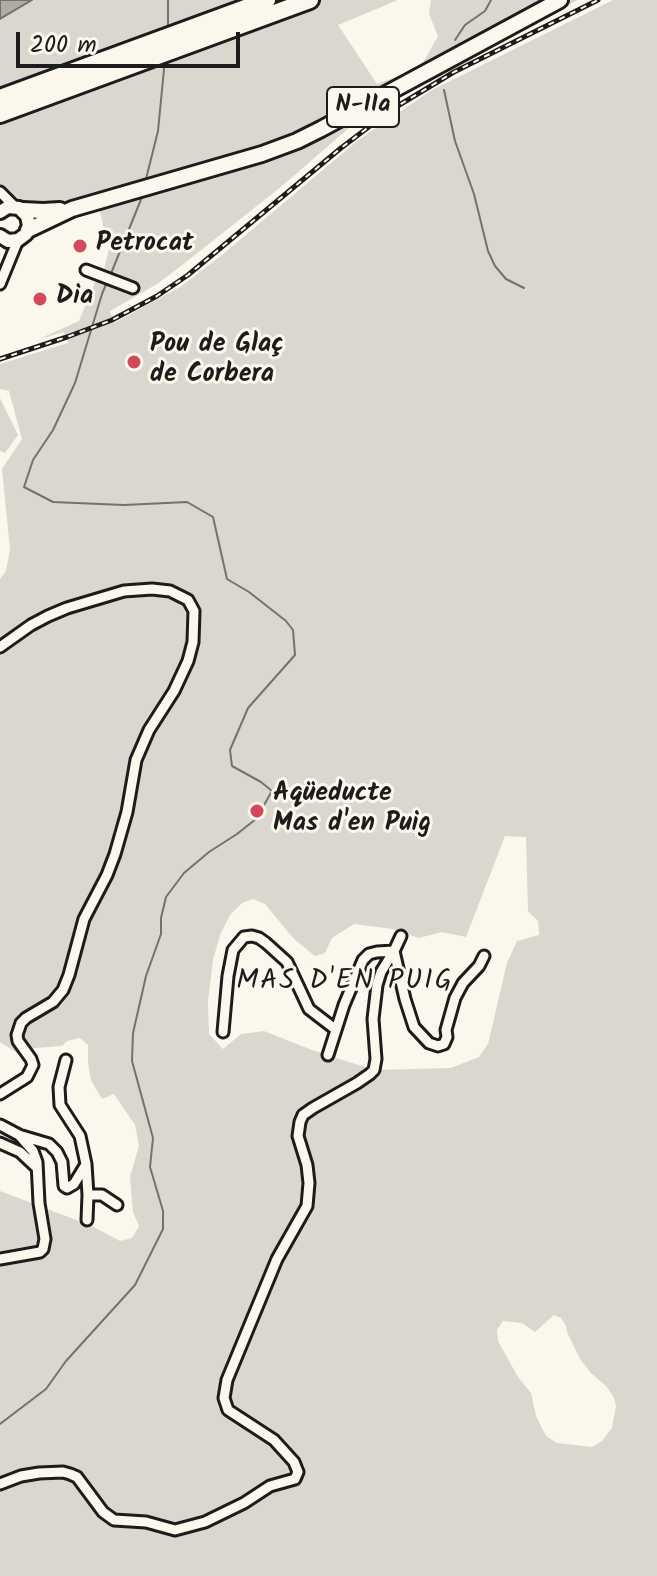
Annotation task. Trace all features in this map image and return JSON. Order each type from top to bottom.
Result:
[{"type":"highway","points":[[0,98],[151,51],[177,33],[266,8],[310,0]]},
{"type":"highway","points":[[0,114],[151,51],[266,8]]},
{"type":"main road","name":"N-IIa","points":[[9,237],[72,209],[297,141],[560,0]]},
{"type":"main road","name":"N-IIa","points":[[0,212],[5,208],[43,211],[72,209]]},
{"type":"main road","points":[[9,237],[29,221],[19,208]]},
{"type":"street","points":[[0,192],[19,208]]},
{"type":"street","points":[[0,284],[9,237]]},
{"type":"street","points":[[86,270],[133,288]]},
{"type":"street","points":[[0,647],[48,616],[124,591],[170,591],[188,600],[194,611],[193,642],[188,661],[174,691],[149,730],[136,760],[127,812],[115,854],[84,919],[63,990],[53,1002],[21,1023],[18,1041],[33,1065],[27,1077],[0,1094]]},
{"type":"street","points":[[223,1032],[233,950],[244,937],[252,936],[266,943],[287,962],[309,1009],[335,1029]]},
{"type":"street","points":[[0,1484],[21,1476],[63,1472],[77,1477],[103,1512],[114,1520],[146,1522],[175,1530],[224,1513],[270,1486],[295,1479],[298,1472],[294,1462],[274,1440],[228,1410],[224,1398],[227,1380],[277,1259],[307,1206],[309,1183],[298,1136],[300,1122],[303,1115],[374,1070],[373,1019],[377,985],[401,936]]},
{"type":"street","points":[[394,951],[414,1027],[429,1043],[438,1046],[444,1044],[447,1037],[455,998],[484,956]]},
{"type":"street","points":[[328,1055],[335,1029],[363,960],[369,954],[394,951]]},
{"type":"street","points":[[66,1060],[59,1087],[60,1105],[80,1136],[86,1164],[87,1220]]},
{"type":"street","points":[[0,1125],[54,1148],[60,1156],[63,1183],[67,1188],[74,1184],[86,1164]]},
{"type":"street","points":[[0,1259],[43,1249],[45,1239],[38,1169],[33,1151],[19,1135]]},
{"type":"street","points":[[0,1143],[20,1152],[38,1169]]},
{"type":"street","points":[[88,1195],[102,1195],[117,1205]]},
{"type":"shaded area","points":[[0,0],[32,0],[0,19]]},
{"type":"shaded area","points":[[32,0],[398,0],[338,25],[377,84],[420,68],[438,36],[429,14],[431,0],[578,0],[460,60],[357,121],[282,186],[181,266],[110,311],[114,323],[180,287],[357,141],[432,90],[613,0],[657,0],[657,1576],[0,1576],[0,1191],[92,1226],[120,1241],[132,1238],[139,1226],[133,1212],[130,1177],[139,1146],[135,1125],[114,1094],[102,1099],[91,1080],[88,1045],[80,1038],[67,1041],[62,1046],[17,1053],[0,1042],[0,579],[6,571],[10,549],[2,469],[22,439],[9,391],[0,389],[0,364],[68,343],[64,332],[39,339],[79,321],[96,280],[102,282],[109,249],[96,195],[44,208],[25,202],[0,185],[0,19]],"holes":[[[505,836],[526,837],[528,911],[538,921],[539,935],[517,941],[507,963],[488,1044],[479,1057],[451,1068],[374,1070],[264,1031],[241,1034],[223,1049],[209,1034],[208,1001],[213,960],[230,915],[242,903],[253,899],[265,904],[294,939],[315,956],[325,953],[332,938],[354,924],[392,929],[419,938],[442,932],[466,937]],[[554,1315],[565,1324],[580,1359],[614,1398],[616,1406],[612,1428],[602,1441],[592,1447],[557,1443],[546,1436],[536,1416],[531,1393],[518,1377],[498,1341],[497,1330],[503,1321],[522,1323],[535,1332]]]},
{"type":"shaded area","points":[[0,398],[18,435],[5,453],[0,451]]},
{"type":"waterway","points":[[168,0],[168,29]]},
{"type":"waterway","points":[[455,40],[465,25],[485,11],[491,0]]},
{"type":"waterway","points":[[145,183],[158,131],[165,59]]},
{"type":"waterway","points":[[444,90],[455,141],[474,194],[488,251],[506,279],[524,288]]},
{"type":"waterway","points":[[110,276],[142,197]]},
{"type":"waterway","points":[[0,1424],[46,1389],[66,1361],[135,1285],[163,1229],[163,1211],[150,1167],[153,1138],[132,1061],[133,1033],[146,976],[161,934],[166,897],[184,873],[256,819],[272,791],[232,766],[230,750],[248,708],[295,655],[293,630],[286,621],[227,579],[213,517],[187,502],[124,505],[53,502],[24,487],[33,460],[53,430],[75,383],[107,282]]},
{"type":"railway","points":[[0,359],[112,320],[157,296],[188,275],[391,110],[454,72],[598,0]]},
{"type":"place","name":"Petrocat","points":[[80,246]]},
{"type":"place","name":"Dia","points":[[40,299]]},
{"type":"place","name":"Pou de Glaç de Corbera","points":[[134,362]]},
{"type":"place","name":"Aqüeducte Mas d'en Puig","points":[[257,811]]},
{"type":"district","name":"MAS D'EN PUIG","points":[[345,983]]}]
